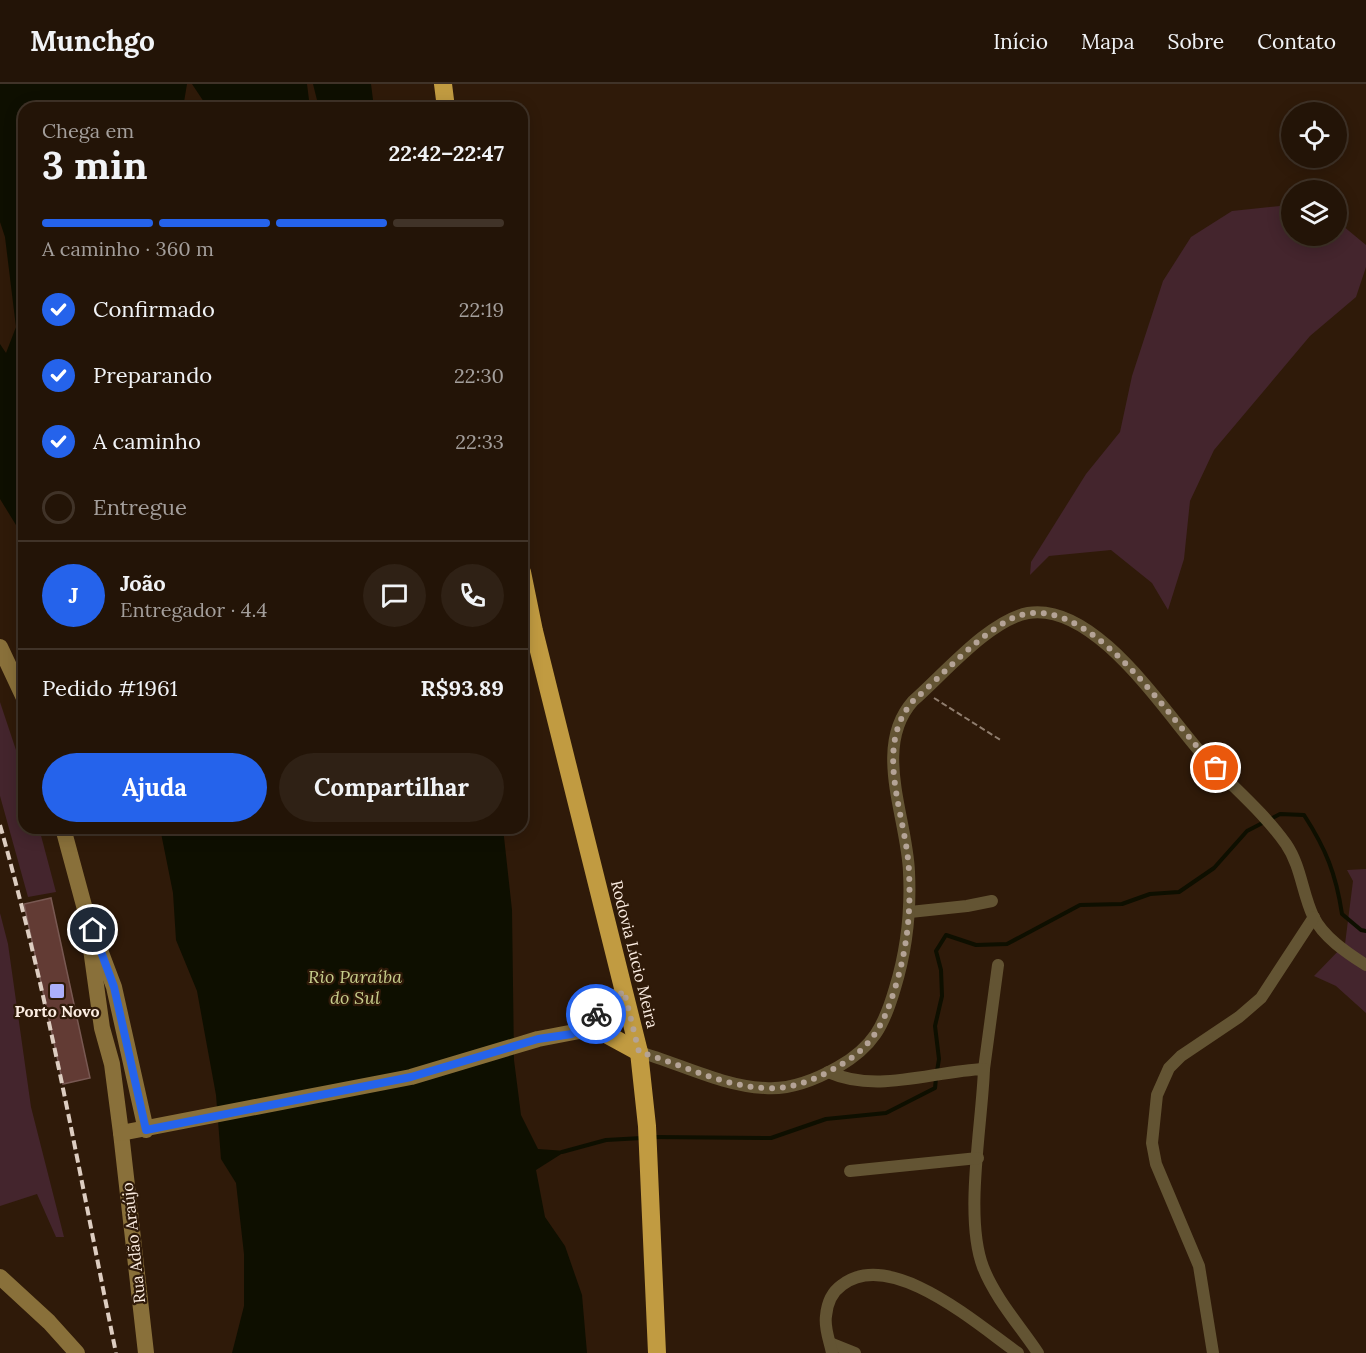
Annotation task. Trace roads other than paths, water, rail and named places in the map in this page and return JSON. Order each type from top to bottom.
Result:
[{"type":"highway","points":[[443,84],[445,102]]},
{"type":"highway","name":"Rodovia Lúcio Meira","points":[[528,602],[639,1052],[647,1126],[657,1353]]},
{"type":"highway","points":[[595,1028],[639,1052]]},
{"type":"main road","points":[[0,646],[18,685]]},
{"type":"main road","points":[[65,834],[86,913],[114,987],[120,1023],[146,1130]]},
{"type":"main road","name":"Rua Adão Araújo","points":[[86,913],[102,1028],[112,1064],[146,1353]]},
{"type":"main road","points":[[572,1034],[624,991]]},
{"type":"main road","points":[[121,1133],[411,1077],[538,1039],[595,1028],[629,1011]]},
{"type":"main road","points":[[102,1028],[120,1023]]},
{"type":"main road","points":[[112,1064],[129,1061]]},
{"type":"main road","points":[[0,1277],[49,1322],[77,1353]]},
{"type":"street","points":[[639,1052],[736,1084],[767,1089],[791,1086],[828,1072],[868,1046],[880,1028],[903,962],[910,912],[909,869],[894,776],[893,741],[903,712],[1008,621],[1040,612],[1058,615],[1097,638],[1124,663],[1202,754],[1271,826],[1293,856],[1314,917],[1346,952],[1366,965]]},
{"type":"street","points":[[910,912],[992,901]]},
{"type":"street","points":[[1213,1353],[1198,1266],[1156,1164],[1152,1143],[1157,1095],[1168,1068],[1180,1056],[1239,1017],[1261,998],[1314,917]]},
{"type":"street","points":[[998,964],[984,1069],[976,1220],[983,1267],[1038,1353]]},
{"type":"street","points":[[828,1072],[846,1080],[866,1083],[887,1082],[952,1070],[984,1069]]},
{"type":"street","points":[[850,1171],[978,1158]]},
{"type":"street","points":[[855,1353],[831,1348],[825,1319],[828,1304],[836,1289],[860,1276],[879,1275],[918,1286],[1018,1353]]},
{"type":"water","points":[[0,84],[187,84],[184,102],[18,102],[18,528],[0,499],[0,344],[6,353],[16,327],[5,237],[0,222]]},
{"type":"water","points":[[192,84],[307,84],[309,102],[204,102]]},
{"type":"water","points":[[313,84],[371,84],[373,102],[318,102]]},
{"type":"water","name":"Rio Paraíba do Sul","points":[[161,834],[504,834],[512,910],[514,1060],[521,1115],[538,1149],[566,1151],[536,1170],[545,1217],[565,1246],[582,1295],[587,1353],[232,1353],[244,1306],[244,1254],[236,1183],[221,1159],[216,1095],[197,991],[176,940],[173,893]]},
{"type":"waterway","points":[[937,1071],[939,1059],[935,1026],[942,996],[941,970],[936,951],[946,935],[976,945],[1007,944],[1080,905],[1122,904],[1150,894],[1179,892],[1214,868],[1247,831],[1280,814],[1304,815],[1329,862],[1337,886],[1342,914],[1361,930],[1366,931]]},
{"type":"waterway","points":[[653,1137],[771,1138],[826,1119],[886,1113],[935,1088],[936,1078]]},
{"type":"waterway","points":[[562,1152],[606,1140],[642,1138]]},
{"type":"railway","points":[[0,825],[49,1022],[116,1353]]},
{"type":"place","name":"Porto Novo","points":[[57,991]]}]
